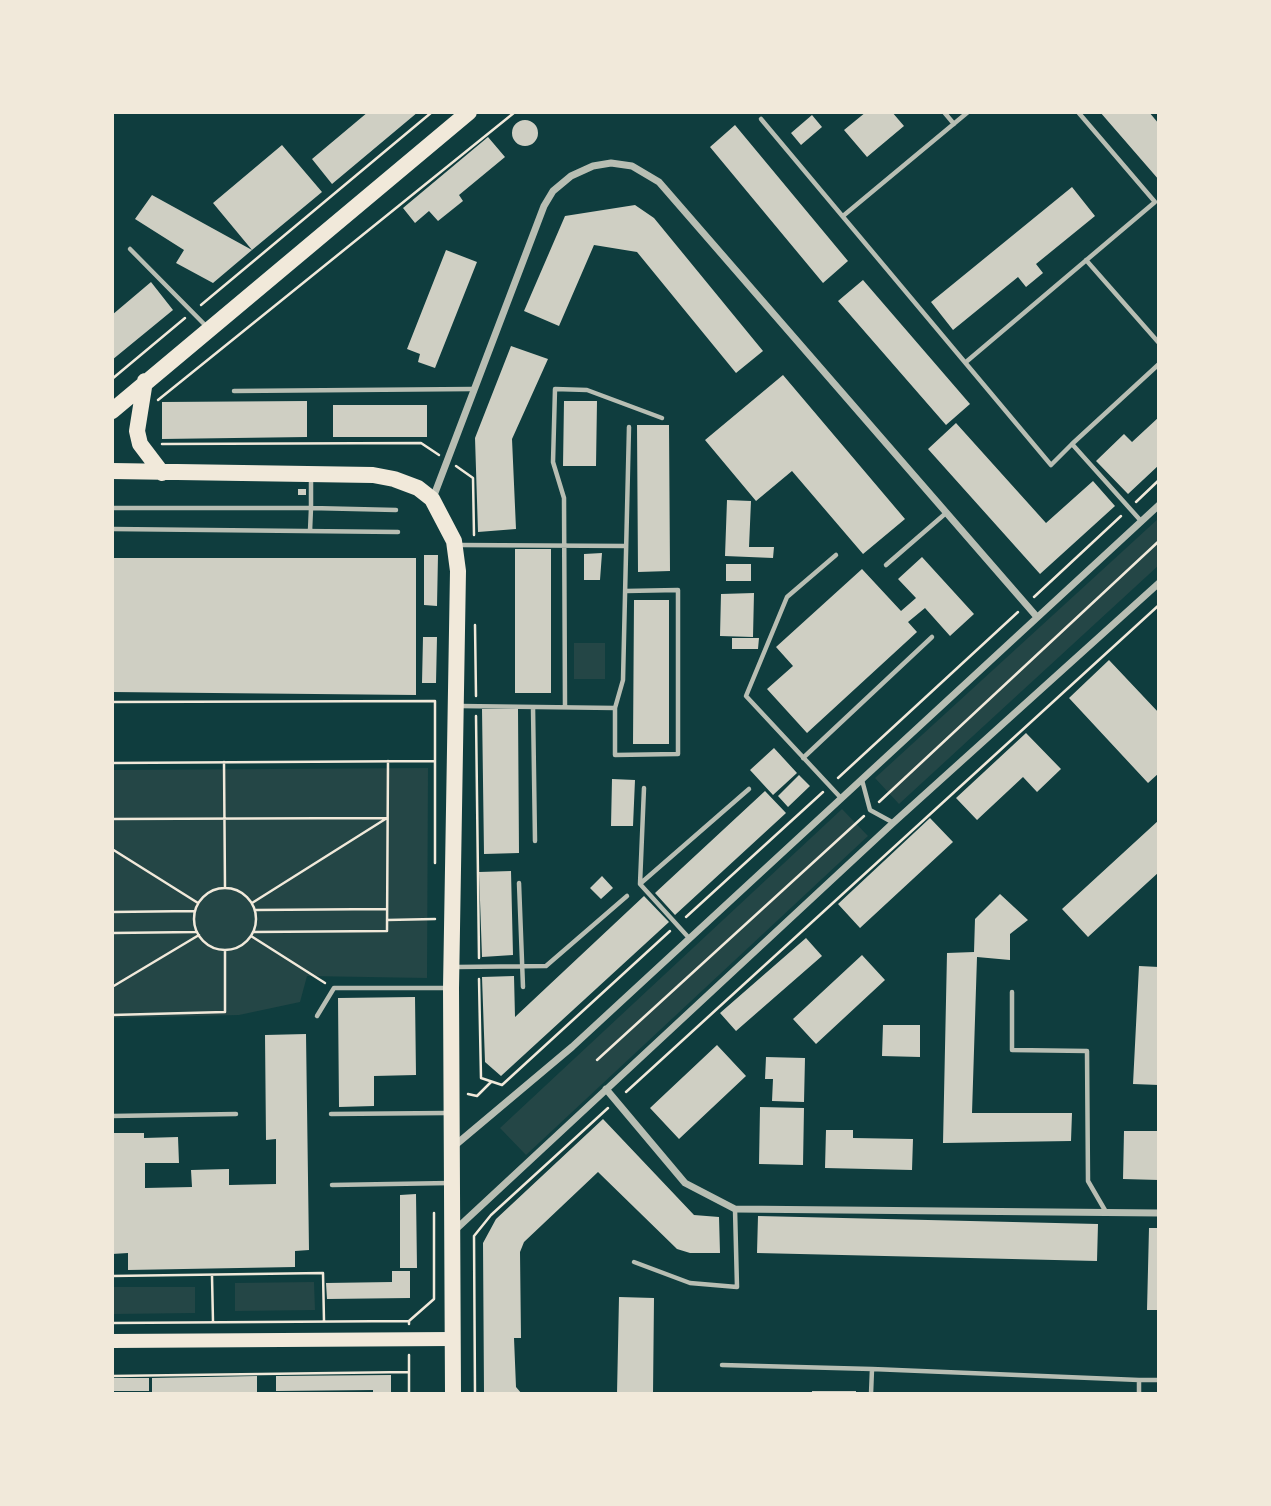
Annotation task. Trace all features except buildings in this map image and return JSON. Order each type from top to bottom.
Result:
[{"type":"main road","points":[[112,411],[469,112]]},
{"type":"main road","points":[[145,381],[136,431],[139,444],[162,474]]},
{"type":"main road","points":[[112,471],[162,474],[373,475],[394,479],[418,488],[432,499],[451,545],[458,571],[451,988],[453,1394]]},
{"type":"main road","points":[[112,1341],[452,1339]]},
{"type":"street","points":[[432,499],[544,206],[553,191],[571,176],[593,166],[611,163],[632,166],[659,182],[1037,617]]},
{"type":"street","points":[[451,1150],[572,1046],[1159,505]]},
{"type":"street","points":[[451,1234],[893,822],[1159,583]]},
{"type":"street","points":[[606,1089],[685,1183],[735,1209],[1159,1213]]},
{"type":"lane","points":[[944,112],[954,124]]},
{"type":"lane","points":[[843,216],[968,112]]},
{"type":"lane","points":[[966,362],[1154,202],[1078,112]]},
{"type":"lane","points":[[761,119],[1051,465],[1159,364]]},
{"type":"lane","points":[[130,249],[208,328]]},
{"type":"lane","points":[[1086,260],[1159,343]]},
{"type":"lane","points":[[234,391],[473,389]]},
{"type":"lane","points":[[565,707],[564,498],[553,462],[555,389],[586,390],[662,418]]},
{"type":"lane","points":[[626,591],[678,590],[678,754],[615,755],[615,708],[624,680],[629,427]]},
{"type":"lane","points":[[1072,444],[1141,521]]},
{"type":"lane","points":[[310,531],[311,475]]},
{"type":"lane","points":[[112,508],[396,510]]},
{"type":"lane","points":[[886,565],[946,513]]},
{"type":"lane","points":[[112,529],[398,532]]},
{"type":"lane","points":[[451,545],[626,546]]},
{"type":"lane","points":[[836,555],[787,597],[746,696],[841,799]]},
{"type":"lane","points":[[803,758],[932,637]]},
{"type":"lane","points":[[456,706],[615,708]]},
{"type":"lane","points":[[533,707],[535,841]]},
{"type":"lane","points":[[862,780],[870,810],[893,822]]},
{"type":"lane","points":[[644,789],[640,884],[690,938]]},
{"type":"lane","points":[[640,884],[749,789]]},
{"type":"lane","points":[[519,883],[523,987]]},
{"type":"lane","points":[[452,967],[546,966],[627,896]]},
{"type":"lane","points":[[317,1016],[334,988],[451,988]]},
{"type":"lane","points":[[1013,992],[1012,1050],[1087,1051],[1088,1181],[1106,1212]]},
{"type":"lane","points":[[331,1114],[451,1113]]},
{"type":"lane","points":[[112,1116],[236,1114]]},
{"type":"lane","points":[[332,1185],[451,1183]]},
{"type":"lane","points":[[634,1262],[690,1283],[737,1287],[735,1209]]},
{"type":"lane","points":[[722,1365],[1159,1380]]},
{"type":"lane","points":[[871,1394],[872,1369]]},
{"type":"lane","points":[[1139,1380],[1139,1394]]},
{"type":"path","points":[[112,379],[432,112]]},
{"type":"path","points":[[156,401],[515,112]]},
{"type":"path","points":[[155,444],[421,443],[473,478],[474,544]]},
{"type":"path","points":[[475,625],[481,1079],[502,1085],[1159,480]]},
{"type":"path","points":[[597,1060],[1159,541]]},
{"type":"path","points":[[475,1394],[474,1236],[491,1215],[1159,605]]},
{"type":"path","points":[[112,702],[435,701],[435,761],[112,763]]},
{"type":"path","points":[[252,934],[255,910],[244,894],[225,888],[205,895],[195,911],[198,934],[211,946],[225,950],[236,947],[252,934],[387,930],[388,761]]},
{"type":"path","points":[[225,762],[225,888]]},
{"type":"path","points":[[112,819],[387,818]]},
{"type":"path","points":[[252,903],[387,818]]},
{"type":"path","points":[[112,849],[199,903]]},
{"type":"path","points":[[255,910],[387,909]]},
{"type":"path","points":[[112,912],[195,911]]},
{"type":"path","points":[[387,920],[435,919]]},
{"type":"path","points":[[112,933],[198,934]]},
{"type":"path","points":[[112,988],[198,934]]},
{"type":"path","points":[[252,934],[334,988]]},
{"type":"path","points":[[112,1015],[225,1012],[225,950]]},
{"type":"path","points":[[477,1096],[491,1082]]},
{"type":"path","points":[[112,1276],[323,1273],[324,1321]]},
{"type":"path","points":[[212,1275],[213,1322]]},
{"type":"path","points":[[112,1322],[409,1321]]},
{"type":"path","points":[[112,1376],[408,1372]]},
{"type":"shaded area","points":[[1159,518],[1159,565],[899,804],[875,778]]},
{"type":"shaded area","points":[[574,643],[605,643],[605,679],[574,679]]},
{"type":"shaded area","points":[[428,768],[427,978],[307,976],[300,1002],[239,1015],[112,1018],[112,770]]},
{"type":"shaded area","points":[[842,809],[868,836],[526,1155],[500,1128]]},
{"type":"shaded area","points":[[314,1282],[315,1310],[235,1311],[235,1283]]},
{"type":"shaded area","points":[[114,1287],[195,1287],[195,1313],[114,1314]]}]
